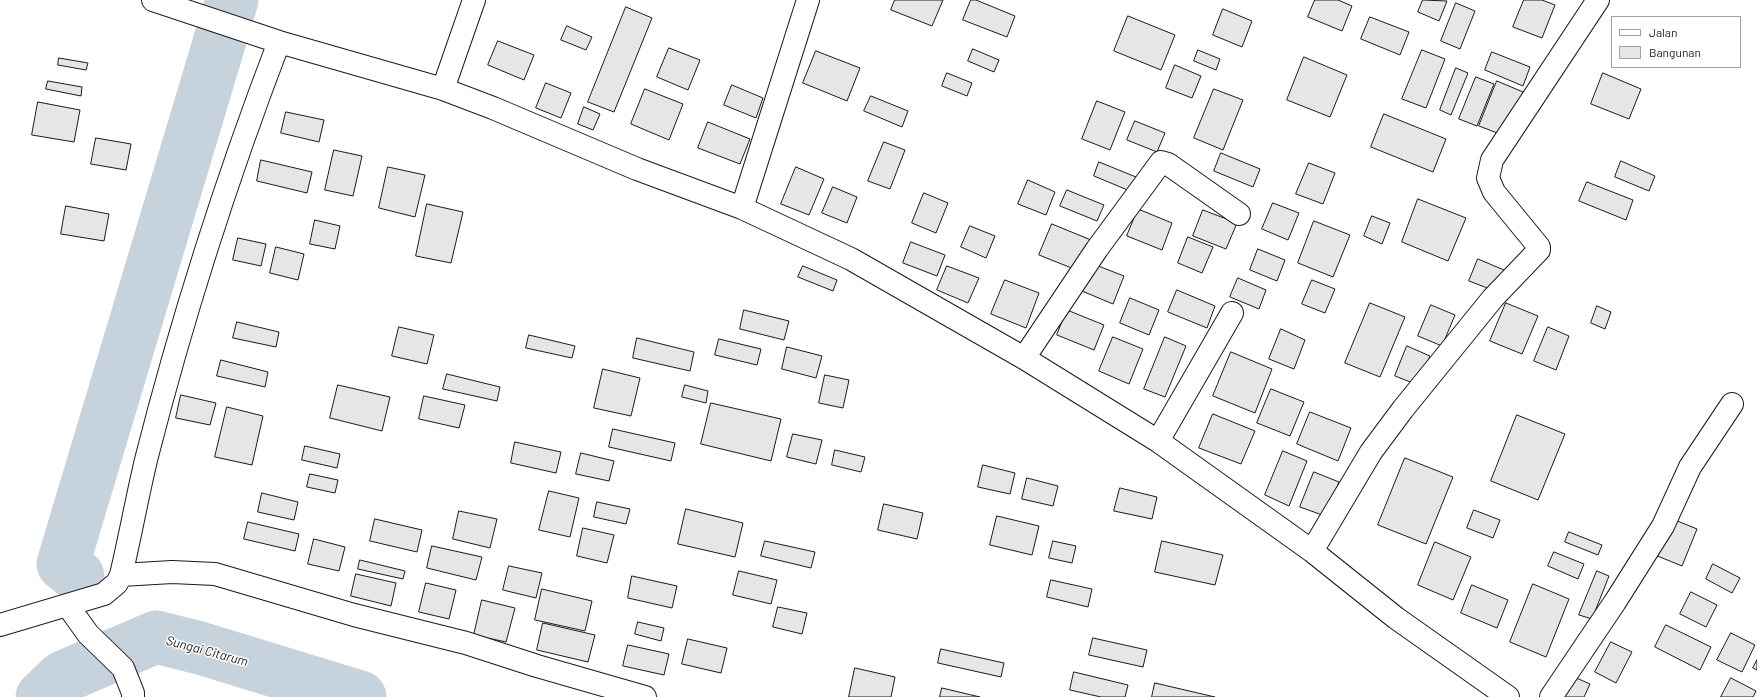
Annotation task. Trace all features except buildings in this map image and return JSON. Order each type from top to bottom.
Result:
[{"type":"street","points":[[153,0],[271,39],[443,89],[493,108],[637,169],[742,208],[851,259],[1024,358],[1158,441],[1312,551],[1396,618],[1508,697]]},
{"type":"street","points":[[443,89],[474,0]]},
{"type":"street","points":[[742,208],[808,0]]},
{"type":"street","points":[[1312,551],[1370,452],[1493,298],[1539,250],[1539,247],[1494,192],[1488,178],[1492,160],[1598,0]]},
{"type":"street","points":[[0,625],[68,606],[104,594],[117,583],[121,575],[146,460],[193,294],[245,133],[271,39]]},
{"type":"street","points":[[1024,358],[1097,249],[1161,162],[1168,164],[1239,214]]},
{"type":"street","points":[[1158,441],[1232,313]]},
{"type":"street","points":[[1552,697],[1616,602],[1663,526],[1690,467],[1732,404]]},
{"type":"street","points":[[121,575],[172,572],[215,574],[354,615],[466,643],[537,666],[645,697]]},
{"type":"street","points":[[68,606],[88,634],[123,668],[135,696]]},
{"type":"waterway","points":[[78,576],[63,564],[232,0]]},
{"type":"waterway","name":"Sungai Citarum","points":[[42,697],[63,677],[156,637],[200,648],[360,697]]}]
